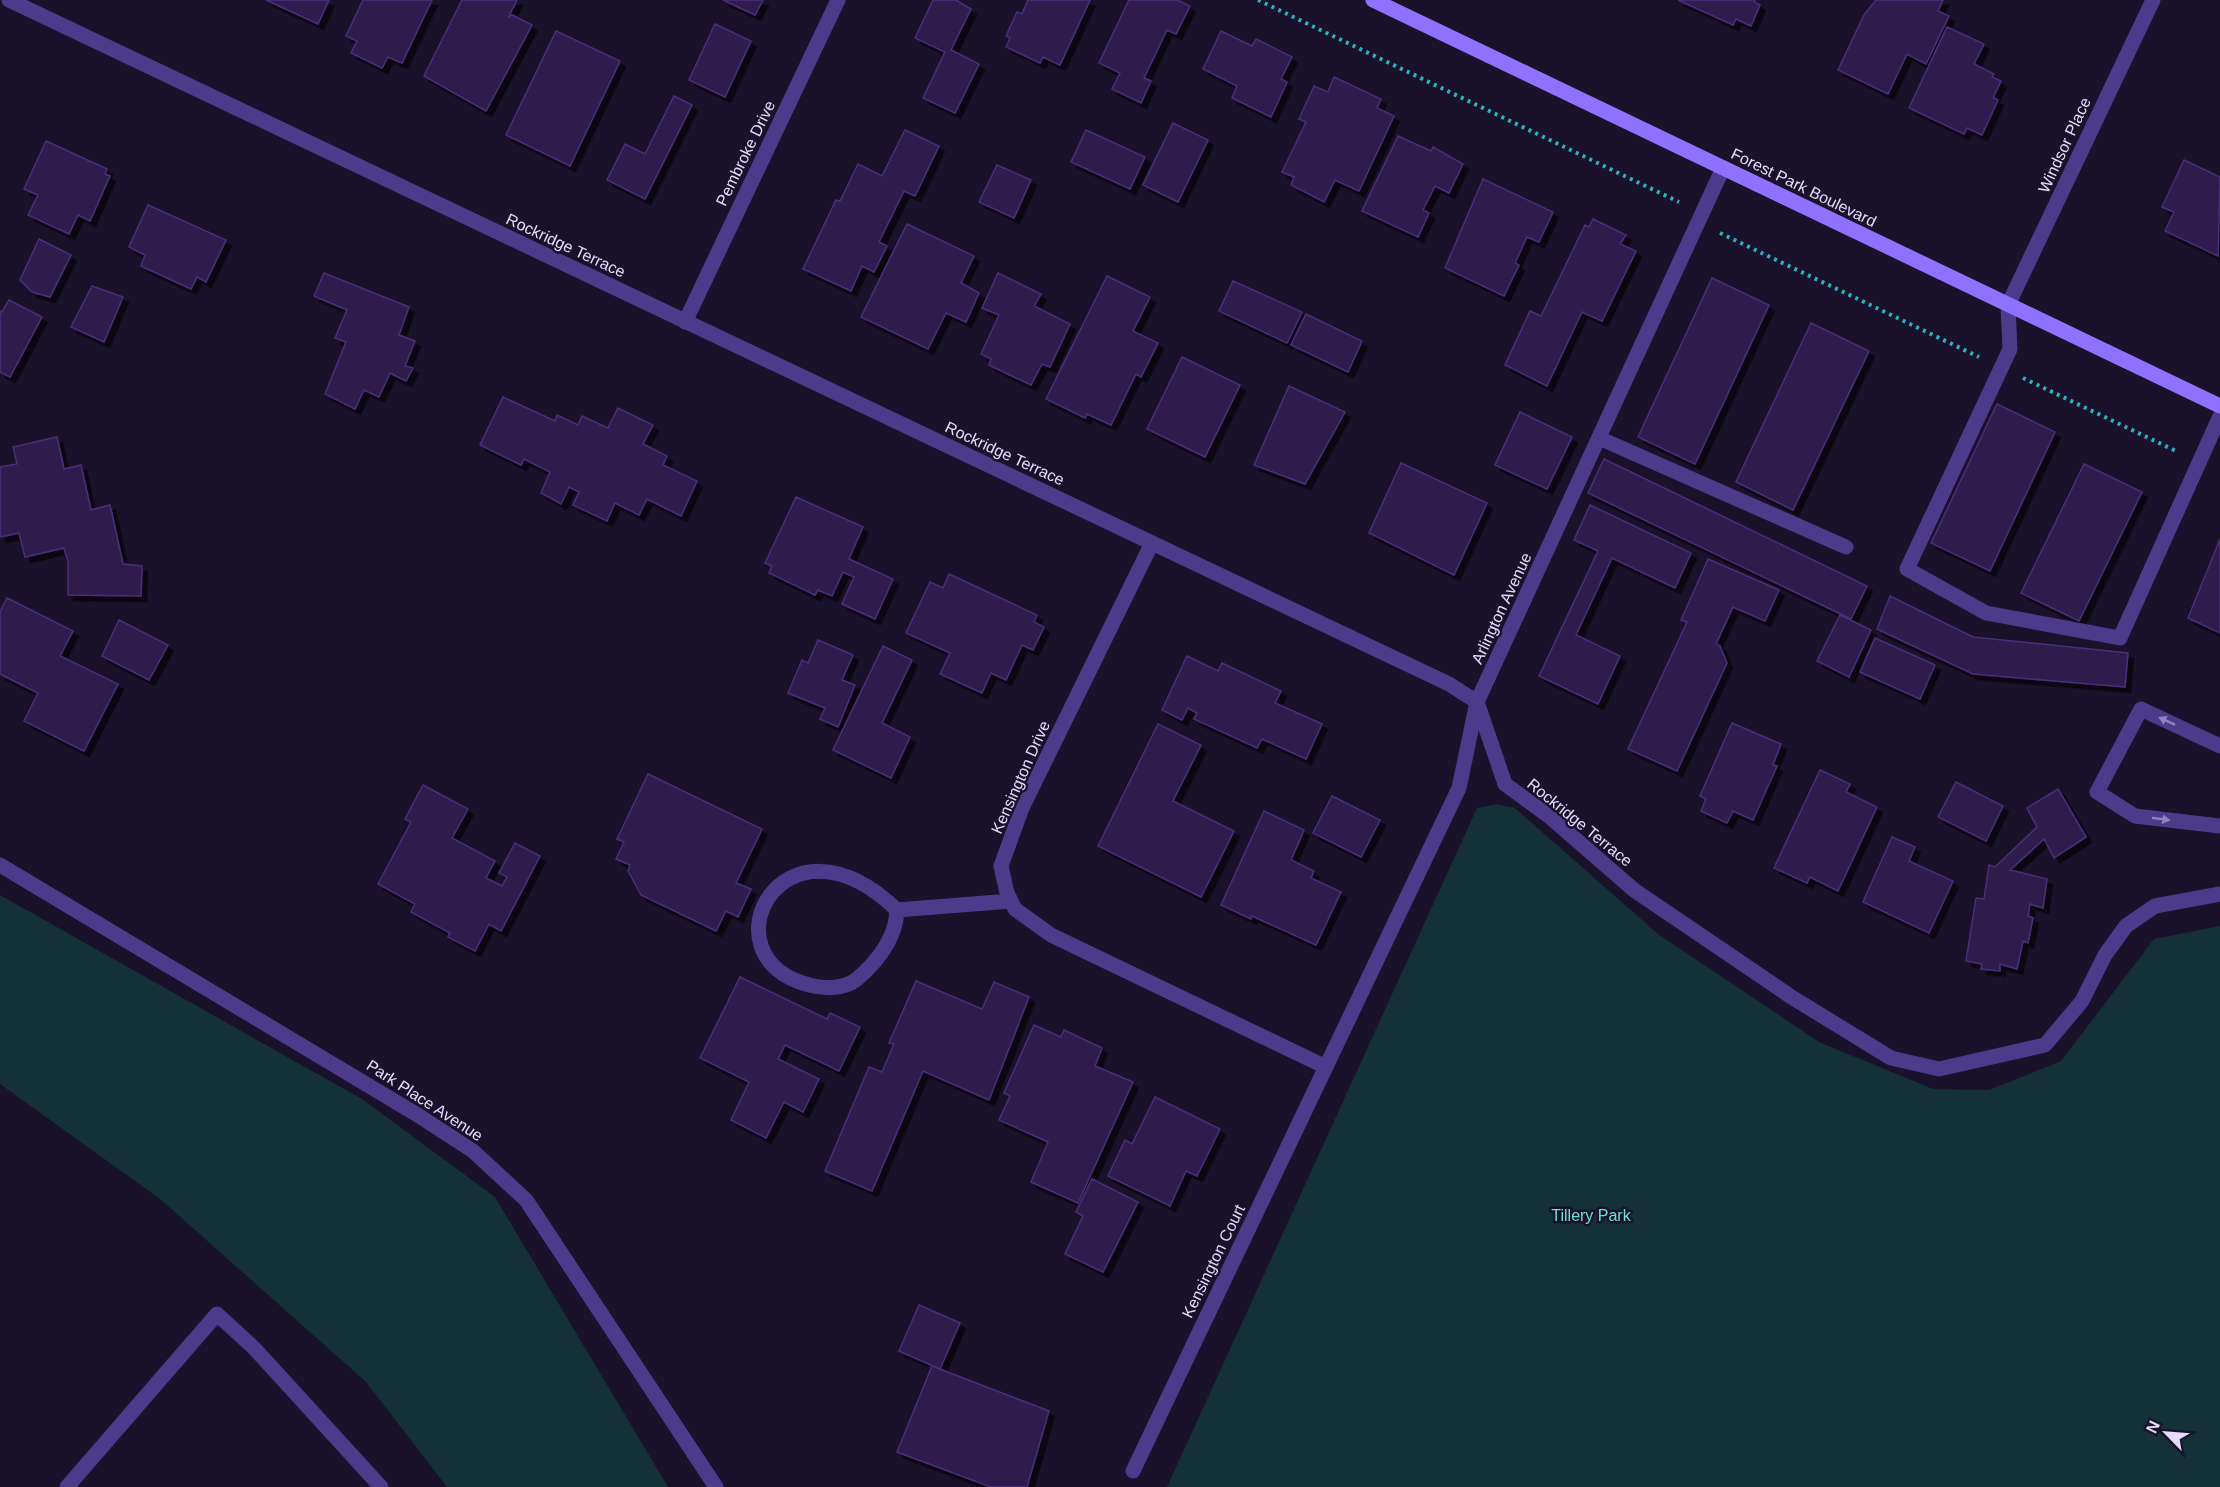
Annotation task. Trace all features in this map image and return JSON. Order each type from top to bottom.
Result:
[{"type":"main road","name":"Forest Park Boulevard","points":[[1372,0],[2220,406]]},
{"type":"street","name":"Rockridge Terrace","points":[[9,0],[1449,684],[1477,702],[1505,784],[1550,817],[1634,890],[1793,998],[1891,1058],[1939,1069],[2045,1045],[2082,1001],[2105,955],[2126,926],[2155,906],[2220,894]]},
{"type":"street","name":"Pembroke Drive","points":[[685,322],[838,0]]},
{"type":"street","name":"Windsor Place","points":[[2008,305],[2153,0]]},
{"type":"street","name":"Arlington Avenue","points":[[1326,1067],[1459,788],[1477,702],[1723,168]]},
{"type":"street","points":[[2008,305],[2010,349],[1907,569],[1986,613],[2120,638],[2220,416]]},
{"type":"street","points":[[1599,438],[1846,547]]},
{"type":"street","name":"Kensington Drive","points":[[1011,901],[1001,866],[1022,808],[1152,543]]},
{"type":"street","points":[[2220,746],[2141,709],[2097,792],[2135,816],[2220,826]]},
{"type":"street","name":"Park Place Avenue","points":[[0,865],[416,1113],[473,1151],[526,1200],[716,1487]]},
{"type":"street","points":[[897,910],[896,926],[891,940],[866,971],[853,982],[819,988],[799,983],[784,975],[762,951],[759,934],[763,906],[778,884],[790,876],[819,871],[839,873],[875,891],[897,910],[1011,901],[1015,909],[1051,934],[1326,1067]]},
{"type":"street","name":"Kensington Court","points":[[1133,1471],[1326,1067]]},
{"type":"street","points":[[67,1487],[217,1314],[254,1348],[381,1487]]},
{"type":"path","points":[[1258,0],[1685,205],[1698,222],[2199,462]]},
{"type":"green space","name":"Tillery Park","points":[[1497,804],[1515,808],[1658,934],[1819,1042],[1933,1089],[1989,1090],[2061,1061],[2154,939],[2220,926],[2220,1487],[1167,1487],[1477,808]]},
{"type":"green space","points":[[0,895],[362,1099],[495,1197],[668,1487],[447,1487],[366,1382],[160,1199],[0,1084]]},
{"type":"building","points":[[266,0],[329,0],[318,24]]},
{"type":"building","points":[[363,0],[432,0],[402,63],[388,57],[382,68],[351,53],[357,41],[346,36]]},
{"type":"building","points":[[462,0],[517,0],[508,18],[512,15],[532,25],[486,111],[424,76]]},
{"type":"building","points":[[723,0],[763,0],[755,15]]},
{"type":"building","points":[[933,0],[956,0],[971,9],[951,50],[979,64],[955,113],[923,98],[945,52],[915,38]]},
{"type":"building","points":[[1028,0],[1090,0],[1060,65],[1043,57],[1040,63],[1006,47],[1010,38],[1006,36],[1017,12],[1022,14]]},
{"type":"building","points":[[1129,0],[1177,0],[1190,6],[1176,34],[1167,30],[1144,78],[1151,81],[1141,103],[1112,89],[1120,73],[1099,63]]},
{"type":"building","points":[[1678,0],[1755,0],[1754,2],[1760,5],[1751,26],[1736,19],[1733,25]]},
{"type":"building","points":[[1876,0],[1943,0],[1938,11],[1949,16],[1926,64],[1907,54],[1888,94],[1838,70],[1864,15]]},
{"type":"building","points":[[715,24],[751,41],[725,97],[689,80]]},
{"type":"building","points":[[1947,27],[1984,44],[1974,64],[1994,74],[1992,77],[2001,81],[1993,98],[1998,100],[1982,135],[1967,128],[1964,134],[1909,108]]},
{"type":"building","points":[[556,31],[620,61],[570,166],[506,135]]},
{"type":"building","points":[[1221,31],[1252,46],[1256,39],[1292,57],[1281,79],[1287,82],[1271,117],[1232,98],[1237,86],[1203,69]]},
{"type":"building","points":[[1334,77],[1381,99],[1377,108],[1394,116],[1359,191],[1335,180],[1324,202],[1291,185],[1294,177],[1282,172],[1306,122],[1299,119],[1314,86],[1328,92]]},
{"type":"building","points":[[674,96],[692,105],[645,199],[607,180],[625,144],[645,154]]},
{"type":"building","points":[[1173,123],[1208,140],[1178,202],[1143,185]]},
{"type":"building","points":[[905,130],[939,146],[915,196],[904,191],[879,242],[887,246],[874,272],[862,266],[851,291],[803,269],[836,200],[840,201],[858,164],[882,176]]},
{"type":"building","points":[[1086,130],[1145,157],[1130,189],[1071,162]]},
{"type":"building","points":[[1398,136],[1431,151],[1433,147],[1463,164],[1449,193],[1435,186],[1423,210],[1429,213],[1418,237],[1362,211]]},
{"type":"building","points":[[46,141],[107,169],[105,174],[110,176],[90,221],[78,215],[69,234],[28,215],[38,195],[24,189]]},
{"type":"building","points":[[2184,160],[2220,177],[2218,256],[2165,231],[2174,212],[2162,207]]},
{"type":"building","points":[[997,165],[1031,180],[1014,218],[979,202]]},
{"type":"building","points":[[1483,179],[1553,212],[1539,242],[1527,237],[1515,263],[1519,265],[1504,296],[1445,268]]},
{"type":"building","points":[[148,205],[226,240],[206,282],[197,277],[191,289],[141,266],[145,255],[129,247]]},
{"type":"building","points":[[1593,219],[1626,235],[1620,244],[1636,251],[1602,321],[1582,312],[1547,386],[1505,365],[1530,311],[1541,316],[1585,225],[1589,227]]},
{"type":"building","points":[[907,224],[974,256],[961,283],[979,293],[966,322],[946,313],[928,349],[861,317]]},
{"type":"building","points":[[39,239],[71,255],[50,297],[32,292],[20,280]]},
{"type":"building","points":[[324,273],[409,307],[399,335],[415,341],[405,366],[413,368],[406,381],[390,373],[379,397],[364,390],[355,409],[325,394],[346,342],[335,338],[347,310],[314,296]]},
{"type":"building","points":[[998,273],[1041,294],[1034,306],[1070,324],[1050,367],[1042,364],[1031,385],[989,365],[991,359],[981,354],[999,315],[982,308]]},
{"type":"building","points":[[1107,276],[1150,297],[1133,331],[1158,343],[1141,377],[1136,374],[1111,425],[1087,414],[1085,418],[1046,399]]},
{"type":"building","points":[[1712,278],[1769,305],[1695,464],[1638,437]]},
{"type":"building","points":[[1233,281],[1302,312],[1287,343],[1219,311]]},
{"type":"building","points":[[92,286],[123,297],[104,342],[71,327]]},
{"type":"building","points":[[9,300],[42,317],[10,377],[0,372],[0,311],[2,312]]},
{"type":"building","points":[[1306,314],[1362,341],[1348,372],[1291,345]]},
{"type":"building","points":[[1811,323],[1869,351],[1793,510],[1736,482]]},
{"type":"building","points":[[1182,357],[1240,385],[1205,457],[1147,429]]},
{"type":"building","points":[[1289,386],[1345,412],[1305,484],[1254,465]]},
{"type":"building","points":[[503,397],[555,421],[557,415],[578,425],[582,416],[608,428],[618,408],[653,425],[643,444],[667,456],[663,465],[697,481],[681,516],[647,499],[639,515],[615,503],[607,521],[573,505],[579,492],[569,487],[561,504],[541,493],[550,472],[524,459],[521,465],[480,445]]},
{"type":"building","points":[[1997,404],[2055,432],[1990,571],[1931,543]]},
{"type":"building","points":[[1520,412],[1572,437],[1547,489],[1495,465]]},
{"type":"building","points":[[57,437],[64,469],[81,465],[91,510],[110,505],[123,564],[142,566],[141,596],[68,595],[68,562],[64,548],[25,557],[19,533],[0,537],[0,467],[17,464],[13,447]]},
{"type":"building","points":[[1604,459],[1867,586],[1851,619],[1588,493]]},
{"type":"building","points":[[1401,463],[1487,503],[1454,575],[1369,533]]},
{"type":"building","points":[[2084,464],[2142,492],[2079,621],[2021,593]]},
{"type":"building","points":[[796,497],[863,527],[849,559],[893,579],[875,619],[842,604],[854,577],[843,572],[832,596],[818,590],[815,595],[769,573],[772,566],[765,563]]},
{"type":"building","points":[[1590,505],[1691,553],[1675,588],[1612,558],[1576,635],[1620,656],[1598,704],[1539,676],[1598,551],[1574,540]]},
{"type":"building","points":[[2220,539],[2220,633],[2188,618]]},
{"type":"building","points":[[1708,559],[1779,590],[1765,621],[1733,607],[1716,644],[1720,646],[1727,663],[1677,771],[1628,749],[1687,622],[1681,620]]},
{"type":"building","points":[[949,574],[1037,615],[1034,622],[1044,627],[1033,650],[1022,645],[1006,680],[991,673],[982,693],[940,674],[950,653],[906,633],[930,582],[943,588]]},
{"type":"building","points":[[1890,596],[1973,637],[2128,653],[2125,687],[1973,674],[1877,629]]},
{"type":"building","points":[[7,598],[73,631],[60,656],[118,684],[84,751],[24,721],[38,693],[0,674],[0,612]]},
{"type":"building","points":[[1840,615],[1871,630],[1849,677],[1817,661]]},
{"type":"building","points":[[119,620],[168,645],[149,680],[102,656]]},
{"type":"building","points":[[1875,638],[1935,665],[1920,699],[1860,672]]},
{"type":"building","points":[[818,640],[853,655],[842,680],[855,685],[838,727],[820,719],[825,708],[788,693],[802,660],[808,663]]},
{"type":"building","points":[[883,646],[912,660],[882,723],[910,737],[891,778],[833,750]]},
{"type":"building","points":[[1187,656],[1218,671],[1222,663],[1281,691],[1275,703],[1322,724],[1306,759],[1262,739],[1257,748],[1194,719],[1197,713],[1188,708],[1182,720],[1162,710]]},
{"type":"building","points":[[1732,723],[1781,744],[1773,765],[1777,766],[1753,820],[1733,811],[1727,823],[1701,811],[1706,799],[1700,796]]},
{"type":"building","points":[[1158,724],[1201,745],[1173,801],[1234,831],[1201,897],[1098,846]]},
{"type":"building","points":[[1820,770],[1850,784],[1846,792],[1877,807],[1838,891],[1810,877],[1807,883],[1774,868]]},
{"type":"building","points":[[648,774],[762,829],[736,883],[751,889],[738,917],[726,911],[716,931],[641,895],[628,871],[630,865],[616,859],[624,842],[617,839]]},
{"type":"building","points":[[1956,782],[2003,806],[1986,841],[1938,817]]},
{"type":"building","points":[[423,785],[468,809],[452,838],[495,861],[486,878],[502,886],[507,877],[499,873],[515,843],[540,856],[501,931],[489,924],[475,951],[448,937],[450,933],[411,912],[415,904],[378,884],[411,822],[405,819]]},
{"type":"building","points":[[2058,789],[2086,837],[2054,858],[2044,839],[2010,870],[2047,879],[2043,908],[2030,904],[2028,916],[2033,918],[2028,943],[2023,941],[2017,969],[2000,964],[2000,971],[1981,969],[1982,964],[1966,961],[1976,898],[1984,899],[1989,865],[1995,867],[2037,827],[2027,808]]},
{"type":"building","points":[[1332,796],[1380,820],[1361,857],[1313,833]]},
{"type":"building","points":[[1264,811],[1304,830],[1291,860],[1314,871],[1311,878],[1341,892],[1316,945],[1252,916],[1251,919],[1221,905]]},
{"type":"building","points":[[1892,837],[1915,847],[1909,861],[1953,881],[1929,933],[1863,902]]},
{"type":"building","points":[[740,977],[827,1019],[830,1013],[860,1027],[839,1071],[785,1045],[778,1059],[819,1079],[803,1112],[784,1102],[766,1138],[731,1120],[749,1082],[700,1058]]},
{"type":"building","points":[[916,981],[982,1009],[994,982],[1029,997],[989,1100],[923,1071],[872,1191],[825,1171],[869,1067],[882,1072],[894,1044],[889,1043]]},
{"type":"building","points":[[1034,1025],[1061,1037],[1064,1030],[1102,1048],[1095,1066],[1133,1082],[1078,1203],[1031,1182],[1048,1142],[999,1120],[1010,1096],[1004,1093]]},
{"type":"building","points":[[1155,1097],[1220,1129],[1197,1176],[1186,1171],[1170,1206],[1108,1176],[1125,1140],[1132,1144]]},
{"type":"building","points":[[1092,1179],[1138,1202],[1103,1272],[1065,1254],[1083,1216],[1076,1212]]},
{"type":"building","points":[[919,1305],[960,1323],[940,1369],[899,1351]]},
{"type":"building","points":[[932,1366],[1049,1411],[1027,1487],[991,1487],[897,1452]]}]
